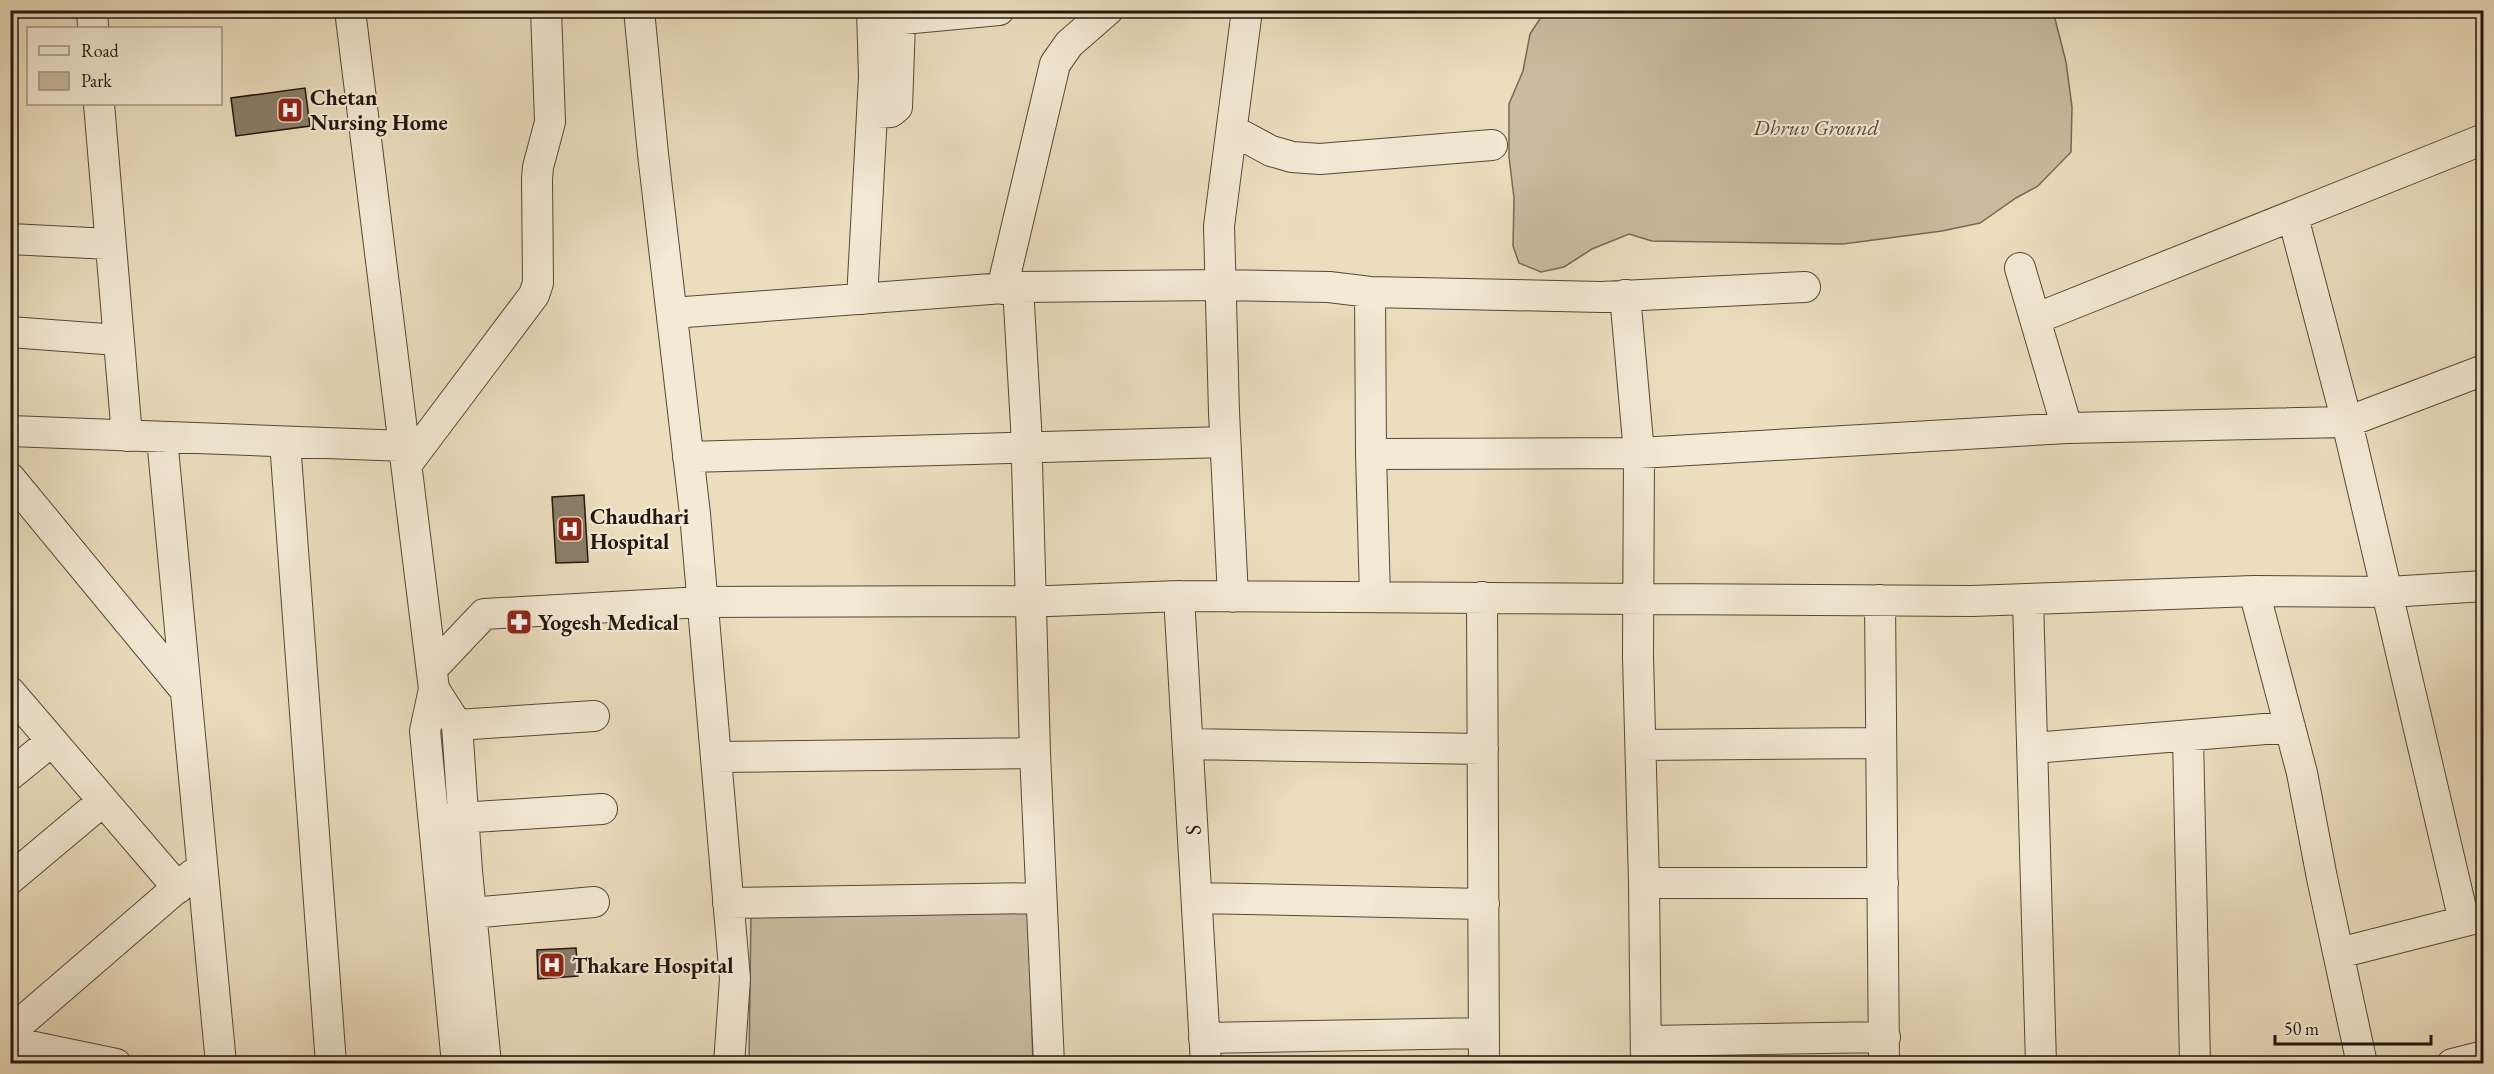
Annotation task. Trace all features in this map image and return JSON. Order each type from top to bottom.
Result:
[{"type":"street","points":[[92,10],[93,27]]},
{"type":"street","points":[[350,10],[433,679],[425,730],[471,913],[486,1064]]},
{"type":"street","points":[[406,455],[534,295],[536,289],[539,272],[538,166],[550,122],[546,10]]},
{"type":"street","points":[[639,10],[688,457],[735,979],[729,1064]]},
{"type":"street","points":[[862,299],[872,113],[872,10]]},
{"type":"street","points":[[872,113],[891,112],[897,107],[900,22],[903,19],[999,10]]},
{"type":"street","points":[[1049,1064],[1035,753],[1026,448],[1010,288],[1055,64],[1069,44],[1108,10]]},
{"type":"street","points":[[1233,597],[1225,442],[1219,226],[1247,10]]},
{"type":"street","points":[[99,105],[127,436]]},
{"type":"street","points":[[1232,130],[1271,151],[1292,157],[1320,159],[1492,145]]},
{"type":"street","points":[[2035,320],[2484,139]]},
{"type":"street","points":[[2293,217],[2474,919],[2339,953]]},
{"type":"street","points":[[10,239],[110,244]]},
{"type":"street","points":[[2020,268],[2067,429]]},
{"type":"street","points":[[672,313],[1010,288],[1221,285],[1329,287],[1370,292],[1625,295],[1805,287]]},
{"type":"street","points":[[1370,292],[1375,597]]},
{"type":"street","points":[[1625,295],[1638,453],[1640,598],[1638,657],[1646,1052],[1885,1050],[1880,600]]},
{"type":"street","points":[[10,332],[118,340]]},
{"type":"street","points":[[1371,454],[1638,453],[2067,429],[2347,422],[2484,370]]},
{"type":"street","points":[[10,431],[285,442],[406,455]]},
{"type":"street","points":[[162,438],[221,1064]]},
{"type":"street","points":[[285,442],[331,1064]]},
{"type":"street","points":[[688,457],[1225,442]]},
{"type":"street","points":[[10,478],[186,692]]},
{"type":"street","points":[[433,679],[484,614],[702,602],[1030,601],[1179,596],[2028,600],[2254,591],[2389,592],[2484,586]]},
{"type":"street","points":[[2254,591],[2302,773],[2362,1064]]},
{"type":"street","name":"S","points":[[1179,596],[1205,1051]]},
{"type":"street","points":[[1482,597],[1484,1064]]},
{"type":"street","points":[[2028,600],[2041,1064]]},
{"type":"street","points":[[433,679],[457,725],[449,819],[457,1064]]},
{"type":"street","points":[[10,692],[178,888]]},
{"type":"street","points":[[457,725],[594,716]]},
{"type":"street","points":[[2032,748],[2290,727]]},
{"type":"street","points":[[2188,736],[2195,1064]]},
{"type":"street","points":[[10,775],[52,741]]},
{"type":"street","points":[[1641,745],[1881,743]]},
{"type":"street","points":[[1188,744],[1483,749]]},
{"type":"street","points":[[716,757],[1035,753]]},
{"type":"street","points":[[10,879],[103,801]]},
{"type":"street","points":[[449,819],[603,809]]},
{"type":"street","points":[[10,1032],[202,866]]},
{"type":"street","points":[[1644,883],[1883,883]]},
{"type":"street","points":[[728,903],[1041,898]]},
{"type":"street","points":[[1197,898],[1484,904]]},
{"type":"street","points":[[471,913],[594,902]]},
{"type":"street","points":[[1205,1051],[1484,1033]]},
{"type":"street","points":[[10,1042],[116,1064]]},
{"type":"street","points":[[2452,1064],[2484,1056]]},
{"type":"green space","name":"Dhruv Ground","points":[[1545,11],[2053,11],[2066,62],[2072,107],[2071,152],[2038,186],[1980,223],[1942,231],[1843,244],[1652,241],[1629,234],[1592,249],[1564,267],[1541,272],[1519,263],[1513,246],[1514,198],[1509,157],[1509,104],[1523,71],[1530,34]]},
{"type":"green space","points":[[1028,905],[1033,1063],[749,1064],[751,912]]},
{"type":"building","points":[[305,88],[310,126],[236,136],[231,98]]},
{"type":"building","points":[[584,495],[588,562],[556,563],[552,497]]},
{"type":"building","points":[[576,948],[578,976],[538,979],[537,950]]},
{"type":"place","name":"Chetan Nursing Home","points":[[290,110]]},
{"type":"place","name":"Chaudhari Hospital","points":[[570,529]]},
{"type":"place","name":"Yogesh Medical","points":[[519,622]]},
{"type":"place","name":"Thakare Hospital","points":[[552,965]]}]
